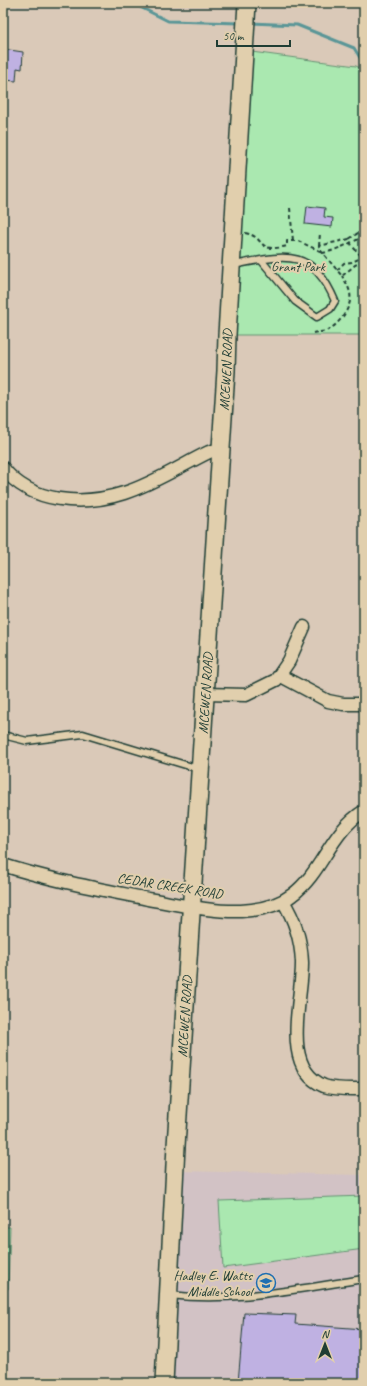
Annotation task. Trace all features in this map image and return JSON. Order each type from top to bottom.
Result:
[{"type":"street","name":"MCEWEN ROAD","points":[[164,1383],[168,1294],[247,3]]},
{"type":"street","points":[[3,468],[21,485],[41,495],[71,500],[100,498],[125,493],[209,452],[220,449]]},
{"type":"street","points":[[205,694],[246,695],[276,680],[281,676],[304,626]]},
{"type":"street","points":[[281,676],[328,701],[343,704],[364,704]]},
{"type":"street","name":"CEDAR CREEK ROAD","points":[[3,865],[56,880],[192,907],[241,911],[256,909],[283,901],[293,894],[305,882],[343,827],[364,811]]},
{"type":"street","points":[[283,901],[294,921],[301,949],[302,963],[297,1037],[297,1050],[301,1062],[308,1074],[324,1085],[332,1088],[364,1089]]},
{"type":"lane","points":[[231,265],[261,260],[290,256],[310,263],[328,284],[335,300],[330,309],[317,317],[295,301],[261,260]]},
{"type":"lane","points":[[3,735],[27,741],[83,734],[201,770]]},
{"type":"lane","points":[[168,1294],[194,1298],[229,1298],[364,1279]]},
{"type":"path","points":[[290,208],[293,241]]},
{"type":"path","points":[[319,246],[349,239],[364,229]]},
{"type":"path","points":[[244,233],[252,234],[267,248],[273,249],[287,246],[287,241],[298,241],[310,245],[322,252],[333,252],[337,248],[364,237]]},
{"type":"path","points":[[320,233],[319,246],[322,252],[342,276],[364,258]]},
{"type":"path","points":[[349,239],[350,243],[364,258]]},
{"type":"path","points":[[337,270],[344,264],[364,258]]},
{"type":"shaded area","name":"Hadley E. Watts Middle School","points":[[175,1171],[364,1175],[364,1383],[164,1383]]},
{"type":"green space","name":"Grant Park","points":[[244,51],[356,66],[364,70],[364,335],[227,335]]},
{"type":"green space","points":[[364,1196],[364,1249],[223,1268],[219,1201]]},
{"type":"green space","points":[[3,1227],[10,1227],[8,1289],[3,1289]]},
{"type":"building","points":[[3,49],[23,52],[22,69],[17,68],[16,81],[5,80]]},
{"type":"building","points":[[307,206],[325,208],[324,217],[333,218],[332,227],[305,224]]},
{"type":"building","points":[[244,1313],[296,1315],[295,1324],[364,1329],[364,1383],[238,1383]]},
{"type":"waterway","points":[[132,3],[168,21],[240,23]]},
{"type":"waterway","points":[[251,23],[297,25],[354,48],[364,64]]},
{"type":"place","name":"Hadley E. Watts Middle School","points":[[266,1283]]}]
